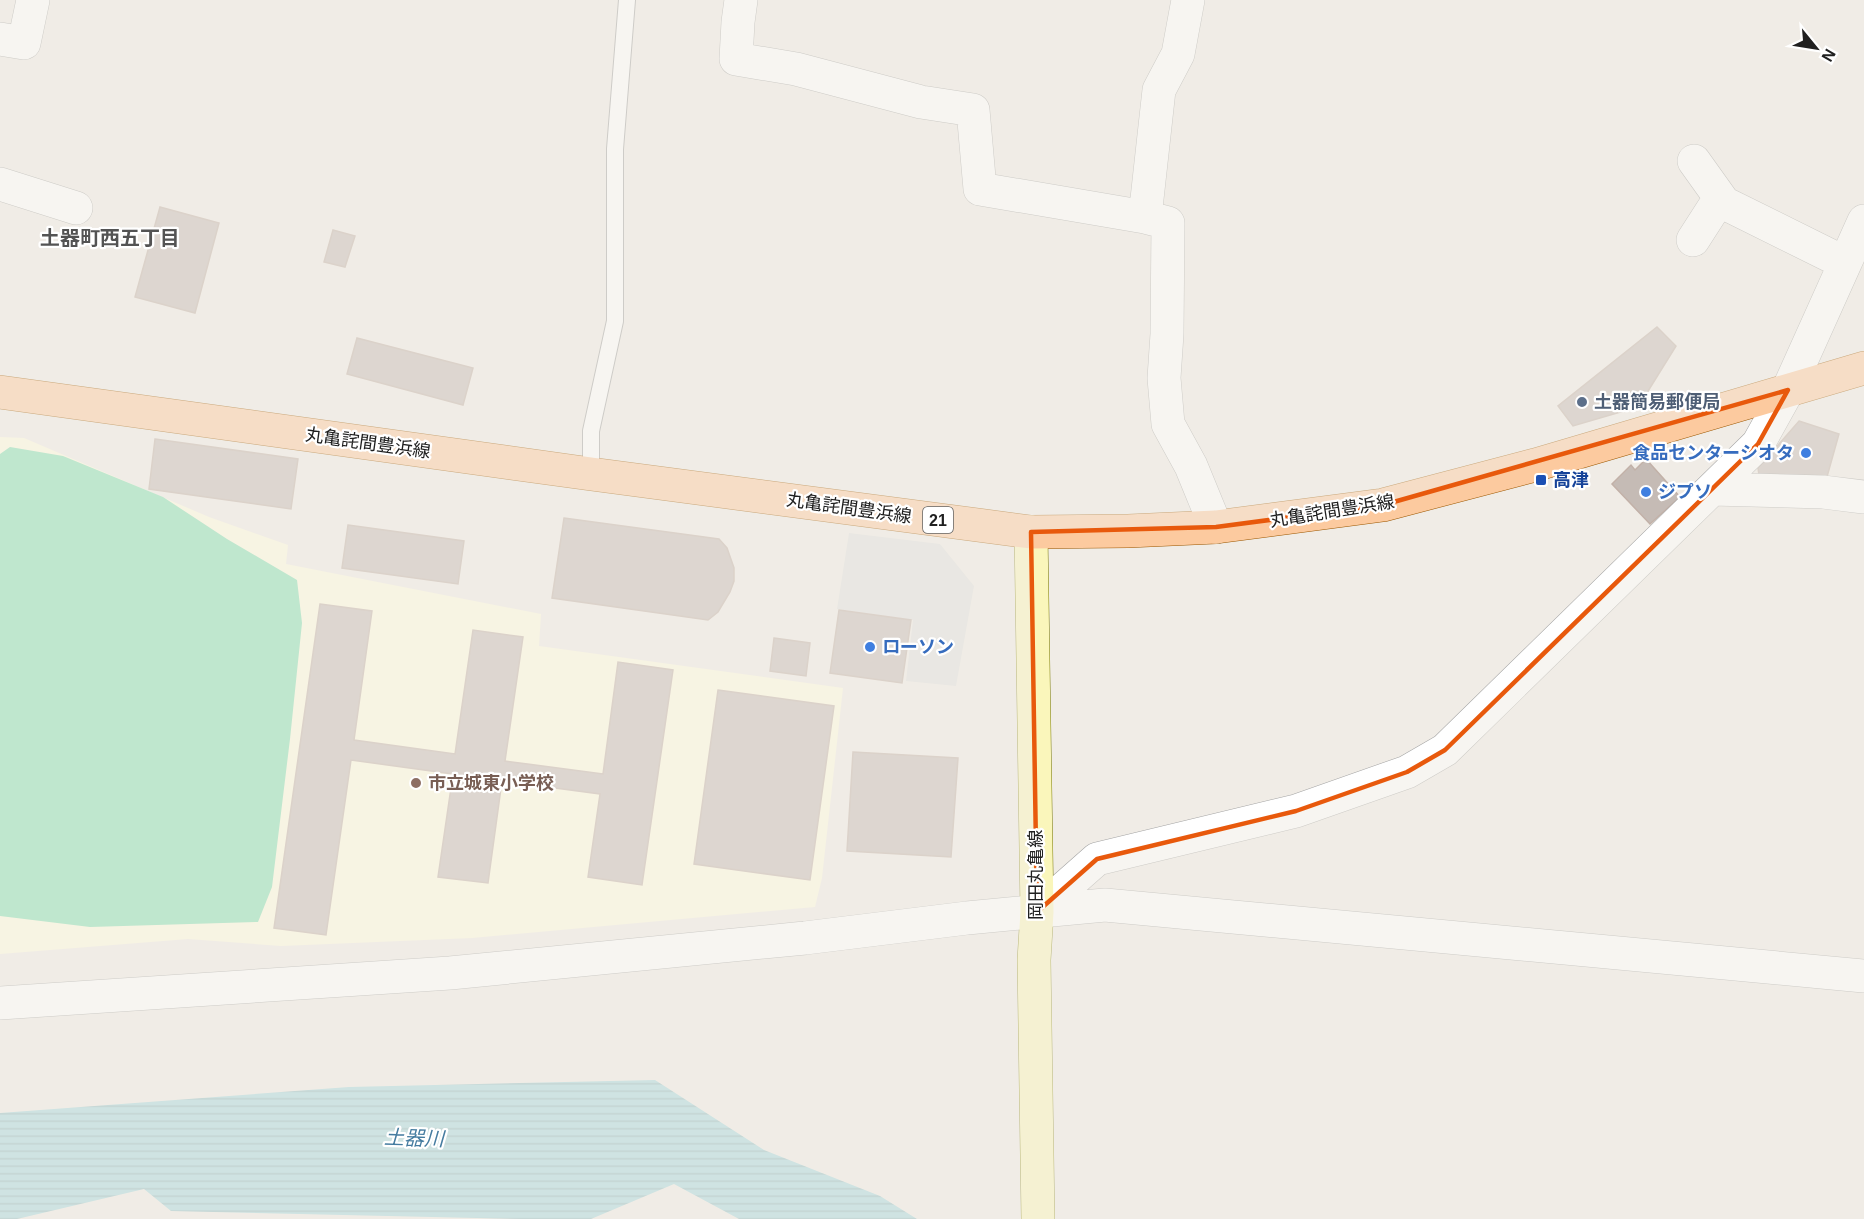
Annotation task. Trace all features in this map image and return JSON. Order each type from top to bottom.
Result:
[{"type":"main road","name":"丸亀詫間豊浜線","points":[[0,392],[1031,532],[1128,531],[1216,527],[1383,505],[1535,465],[1864,368]]},
{"type":"main road","name":"岡田丸亀線","points":[[1031,532],[1037,912],[1034,960],[1038,1219]]},
{"type":"street","points":[[1,47],[24,43],[33,0]]},
{"type":"street","points":[[741,0],[736,59],[796,69],[921,102],[973,111],[980,189],[1168,223],[1167,334],[1164,378],[1168,423],[1191,466],[1216,527]]},
{"type":"street","points":[[1144,217],[1159,90],[1178,54],[1188,0]]},
{"type":"street","points":[[1694,161],[1724,203],[1845,263]]},
{"type":"street","points":[[0,184],[76,208]]},
{"type":"street","points":[[1693,240],[1720,198]]},
{"type":"street","points":[[1037,912],[1097,858],[1296,811],[1407,771],[1445,750],[1758,444],[1788,390],[1864,221]]},
{"type":"street","points":[[1712,489],[1823,492],[1864,497]]},
{"type":"street","points":[[0,1003],[450,973],[805,938],[967,918],[1105,905],[1864,976]]},
{"type":"lane","points":[[591,474],[591,431],[615,321],[615,149],[627,0]]},
{"type":"highlighted area","points":[[1788,390],[1758,444],[1445,750],[1407,772],[1296,811],[1097,859],[1037,912],[1031,532],[1216,527],[1383,505]]},
{"type":"shaded area","name":"市立城東小学校","points":[[0,437],[24,438],[209,517],[288,545],[286,564],[541,614],[539,646],[843,688],[822,878],[815,907],[472,938],[281,946],[188,939],[0,954]]},
{"type":"shaded area","points":[[849,533],[940,544],[974,586],[956,686],[906,681],[913,620],[837,609]]},
{"type":"green space","points":[[10,447],[63,456],[163,497],[227,539],[297,580],[302,623],[290,739],[272,887],[258,922],[90,927],[0,916],[0,454]]},
{"type":"water","name":"土器川","points":[[655,1080],[764,1150],[880,1196],[917,1219],[739,1219],[674,1184],[591,1219],[171,1211],[144,1189],[17,1219],[0,1219],[0,1113],[349,1087]]},
{"type":"building","points":[[160,207],[219,223],[195,313],[135,297]]},
{"type":"building","points":[[333,230],[355,236],[345,267],[324,262]]},
{"type":"building","points":[[1657,327],[1676,346],[1645,396],[1634,408],[1573,426],[1558,406]]},
{"type":"building","points":[[357,338],[473,368],[463,405],[347,374]]},
{"type":"building","points":[[1799,421],[1839,434],[1825,484],[1759,475],[1758,468]]},
{"type":"building","points":[[155,439],[298,459],[291,509],[149,489]]},
{"type":"building","points":[[1646,459],[1680,497],[1650,524],[1612,484],[1631,465],[1635,470]]},
{"type":"building","points":[[564,518],[719,539],[727,548],[734,568],[734,581],[730,592],[718,612],[708,620],[552,598]]},
{"type":"building","points":[[348,525],[464,541],[458,584],[342,568]]},
{"type":"building","points":[[320,604],[372,611],[354,740],[455,754],[473,630],[523,637],[505,761],[603,774],[618,662],[673,670],[642,885],[588,877],[600,794],[502,781],[488,883],[438,877],[453,774],[351,760],[326,935],[274,928]]},
{"type":"building","name":"ローソン","points":[[839,610],[911,620],[902,683],[830,673]]},
{"type":"building","points":[[774,638],[810,643],[806,676],[770,671]]},
{"type":"building","points":[[718,690],[834,706],[810,880],[694,864]]},
{"type":"building","points":[[853,752],[958,758],[951,857],[847,851]]},
{"type":"place","name":"土器簡易郵便局","points":[[1582,402]]},
{"type":"place","name":"食品センターシオタ","points":[[1806,453]]},
{"type":"place","name":"高津","points":[[1541,480]]},
{"type":"place","name":"ジプソ","points":[[1646,492]]},
{"type":"place","name":"ローソン","points":[[870,647]]},
{"type":"place","name":"市立城東小学校","points":[[416,783]]},
{"type":"district","name":"土器町西五丁目","points":[[110,238]]}]
